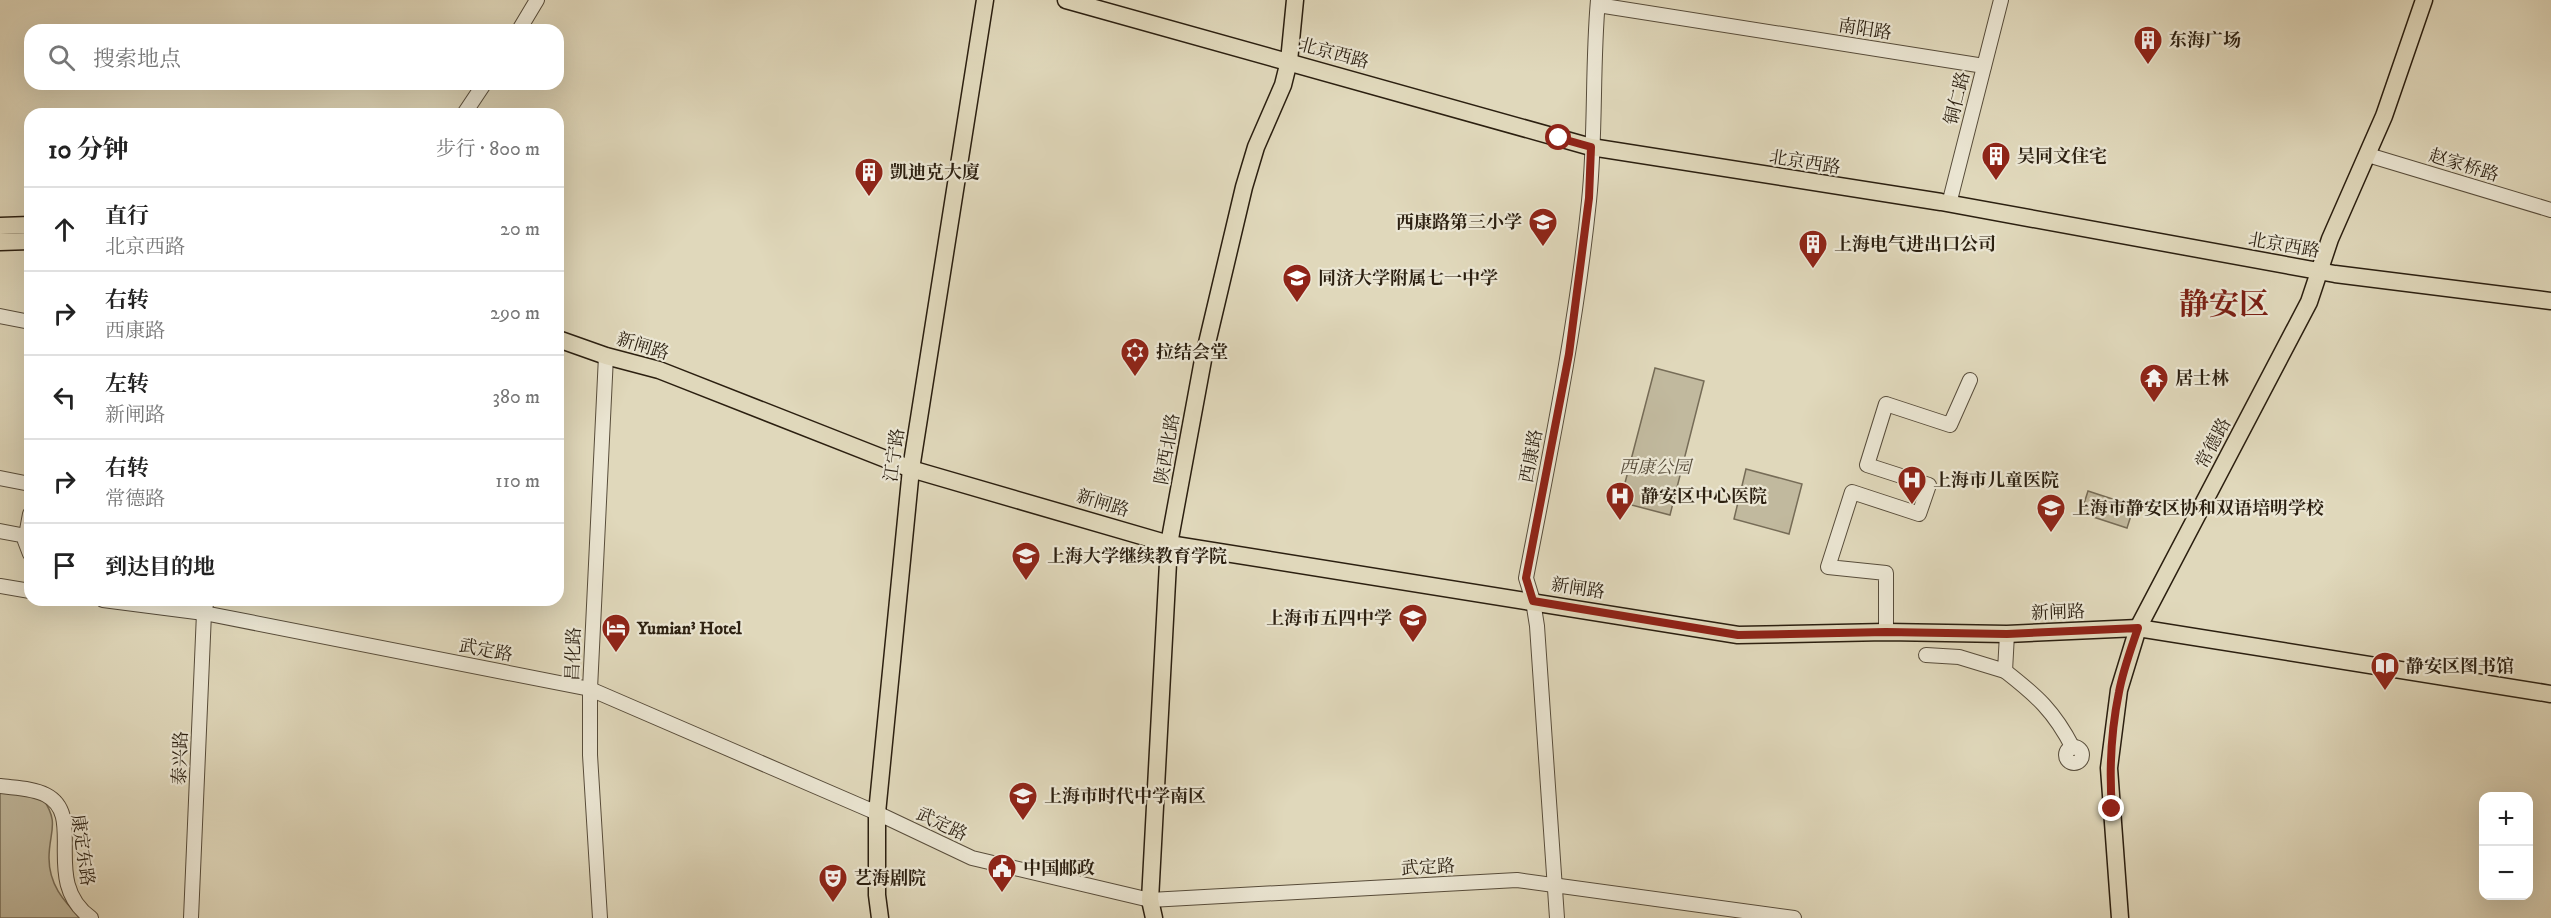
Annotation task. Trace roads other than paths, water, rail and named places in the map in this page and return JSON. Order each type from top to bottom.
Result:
[{"type":"main road","name":"江宁路","points":[[880,918],[877,895],[877,813],[911,469],[985,0]]},
{"type":"main road","name":"北京西路","points":[[1066,0],[1591,147],[1949,204],[2319,271],[2551,301]]},
{"type":"main road","name":"陕西北路","points":[[1154,918],[1150,900],[1169,544],[1203,360],[1244,187],[1256,147],[1283,85],[1289,61],[1295,0]]},
{"type":"main road","name":"常德路","points":[[2120,918],[2109,768],[2119,690],[2138,628],[2309,302],[2330,239],[2397,83],[2424,0]]},
{"type":"main road","points":[[0,226],[24,225]]},
{"type":"main road","points":[[0,242],[24,241]]},
{"type":"main road","name":"新闸路","points":[[564,341],[606,356],[659,370],[911,469],[1169,544],[1738,635],[1886,632],[2007,634],[2138,628],[2551,694]]},
{"type":"street","points":[[523,24],[537,0]]},
{"type":"street","name":"铜仁路","points":[[1949,204],[2001,0]]},
{"type":"street","name":"南阳路","points":[[1598,2],[1984,66]]},
{"type":"street","name":"西康路","points":[[1557,918],[1557,887],[1537,626],[1526,578],[1569,354],[1589,198],[1598,2]]},
{"type":"street","points":[[468,108],[480,90]]},
{"type":"street","name":"赵家桥路","points":[[2368,154],[2551,210]]},
{"type":"street","points":[[0,316],[24,321]]},
{"type":"street","name":"昌化路","points":[[600,918],[590,755],[590,689],[606,356]]},
{"type":"street","points":[[1886,632],[1886,573],[1828,567],[1852,492],[1919,514],[1929,485],[1867,465],[1886,404],[1950,425],[1970,380]]},
{"type":"street","points":[[0,478],[24,483]]},
{"type":"street","points":[[0,531],[24,536]]},
{"type":"street","points":[[0,586],[24,590]]},
{"type":"street","name":"武定路","points":[[206,607],[590,689],[877,813],[984,862],[1150,900],[1517,880],[1794,918]]},
{"type":"street","name":"泰兴路","points":[[190,918],[206,607]]},
{"type":"street","points":[[2005,671],[2007,634]]},
{"type":"street","points":[[1926,655],[1959,657],[2005,671],[2040,698],[2061,726],[2073,748]]},
{"type":"street","name":"康定东路","points":[[0,786],[47,795],[63,814],[66,831],[64,853],[67,886],[72,899],[91,918]]},
{"type":"place","name":"东海广场","points":[[2148,66]]},
{"type":"place","name":"吴同文住宅","points":[[1996,182]]},
{"type":"place","name":"凱迪克大廈","points":[[869,198]]},
{"type":"place","name":"西康路第三小学","points":[[1543,248]]},
{"type":"place","name":"上海电气进出口公司","points":[[1813,270]]},
{"type":"place","name":"同济大学附属七一中学","points":[[1297,304]]},
{"type":"place","name":"拉结会堂","points":[[1135,378]]},
{"type":"place","name":"居士林","points":[[2154,404]]},
{"type":"place","name":"上海市儿童医院","points":[[1912,506]]},
{"type":"place","name":"静安区中心医院","points":[[1620,522]]},
{"type":"place","name":"上海市静安区协和双语培明学校","points":[[2051,534]]},
{"type":"place","name":"上海大学继续教育学院","points":[[1026,582]]},
{"type":"place","name":"上海市五四中学","points":[[1413,644]]},
{"type":"place","name":"Yumian³ Hotel","points":[[616,654]]},
{"type":"place","name":"静安区图书馆","points":[[2385,692]]},
{"type":"place","name":"上海市时代中学南区","points":[[1023,822]]},
{"type":"place","name":"中国邮政","points":[[1002,894]]},
{"type":"place","name":"艺海剧院","points":[[833,904]]},
{"type":"district","name":"静安区","points":[[2224,304]]},
{"type":"park label","name":"西康公园","points":[[1655,467]]}]
